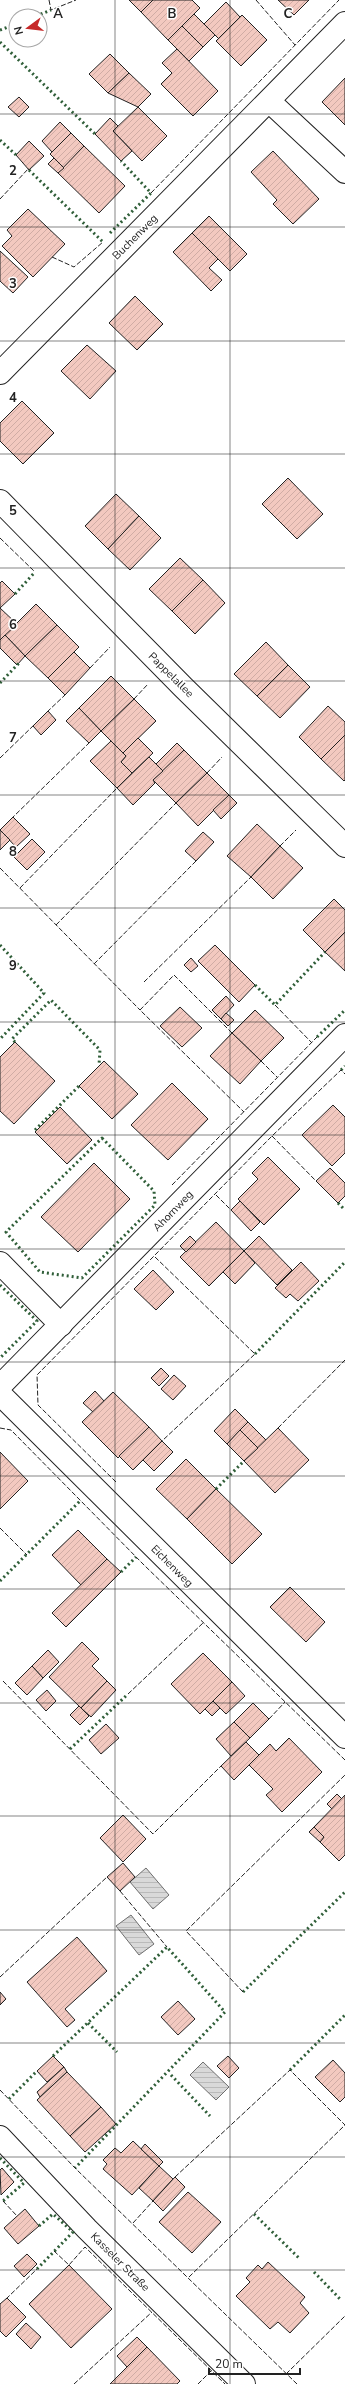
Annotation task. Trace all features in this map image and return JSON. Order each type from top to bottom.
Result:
[{"type":"street","name":"Buchenweg","points":[[0,373],[345,23]]},
{"type":"street","points":[[269,101],[345,172]]},
{"type":"street","name":"Pappelallee","points":[[0,500],[177,681],[345,846]]},
{"type":"street","name":"Ahornweg","points":[[0,1386],[345,1034]]},
{"type":"street","points":[[0,1263],[61,1325]]},
{"type":"street","name":"Eichenweg","points":[[0,1394],[345,1737]]},
{"type":"street","name":"Kasseler Straße","points":[[0,2137],[87,2230],[244,2384]]},
{"type":"shaded area","points":[[146,1868],[169,1895],[153,1909],[130,1882]]},
{"type":"shaded area","points":[[131,1915],[154,1944],[139,1955],[116,1926]]},
{"type":"shaded area","points":[[203,2062],[229,2087],[216,2100],[190,2075]]},
{"type":"building","points":[[129,0],[153,0],[141,12]]},
{"type":"building","points":[[153,0],[192,0],[200,8],[168,40],[141,12]]},
{"type":"building","points":[[278,0],[309,0],[294,15]]},
{"type":"building","points":[[226,2],[240,17],[219,39],[204,24]]},
{"type":"building","points":[[194,14],[215,35],[203,47],[182,26]]},
{"type":"building","points":[[242,15],[267,40],[241,66],[216,41]]},
{"type":"building","points":[[182,26],[203,47],[189,61],[168,40]]},
{"type":"building","points":[[177,49],[218,91],[193,116],[161,84],[172,73],[162,63]]},
{"type":"building","points":[[110,54],[129,73],[108,93],[89,74]]},
{"type":"building","points":[[129,73],[151,94],[138,107],[108,93]]},
{"type":"building","points":[[345,78],[345,125],[322,102]]},
{"type":"building","points":[[19,97],[29,107],[19,117],[8,107]]},
{"type":"building","points":[[138,107],[167,136],[142,161],[113,131]]},
{"type":"building","points":[[110,118],[118,126],[113,131],[132,151],[121,161],[95,134]]},
{"type":"building","points":[[60,122],[71,133],[52,152],[42,141]]},
{"type":"building","points":[[71,133],[84,146],[64,168],[50,154]]},
{"type":"building","points":[[29,141],[44,156],[29,170],[16,155]]},
{"type":"building","points":[[84,146],[125,186],[99,213],[58,173]]},
{"type":"building","points":[[273,151],[319,199],[293,224],[273,204],[277,200],[251,172]]},
{"type":"building","points":[[54,158],[64,168],[58,173],[48,164]]},
{"type":"building","points":[[28,209],[65,244],[33,277],[2,246],[12,236],[7,230]]},
{"type":"building","points":[[209,216],[247,254],[230,271],[192,233]]},
{"type":"building","points":[[192,233],[218,259],[209,268],[222,280],[211,291],[173,252]]},
{"type":"building","points":[[0,251],[28,277],[13,293],[0,281]]},
{"type":"building","points":[[135,296],[163,324],[137,350],[109,323]]},
{"type":"building","points":[[87,345],[116,371],[90,399],[61,371]]},
{"type":"building","points":[[22,401],[54,433],[23,464],[0,441],[0,423]]},
{"type":"building","points":[[288,478],[323,514],[297,539],[262,504]]},
{"type":"building","points":[[116,494],[139,516],[108,549],[85,526]]},
{"type":"building","points":[[139,516],[161,538],[130,570],[108,549]]},
{"type":"building","points":[[180,558],[203,580],[172,611],[149,589]]},
{"type":"building","points":[[203,580],[225,603],[195,634],[172,611]]},
{"type":"building","points":[[2,581],[15,594],[0,608],[0,583]]},
{"type":"building","points":[[36,604],[57,625],[25,656],[5,635]]},
{"type":"building","points":[[0,608],[17,624],[0,640]]},
{"type":"building","points":[[57,625],[79,647],[48,678],[25,656]]},
{"type":"building","points":[[5,635],[25,656],[17,665],[0,648],[0,640]]},
{"type":"building","points":[[266,642],[288,665],[257,696],[234,674]]},
{"type":"building","points":[[74,652],[90,668],[65,695],[48,678]]},
{"type":"building","points":[[288,665],[310,687],[280,718],[257,696]]},
{"type":"building","points":[[111,676],[134,699],[101,731],[79,708]]},
{"type":"building","points":[[134,699],[156,721],[123,753],[101,731]]},
{"type":"building","points":[[328,706],[345,722],[345,735],[321,759],[299,737]]},
{"type":"building","points":[[79,708],[101,731],[89,743],[66,721]]},
{"type":"building","points":[[48,711],[56,720],[41,735],[33,726]]},
{"type":"building","points":[[345,735],[345,780],[344,781],[321,759]]},
{"type":"building","points":[[138,738],[153,753],[132,773],[121,762],[126,756],[123,753]]},
{"type":"building","points":[[111,741],[126,756],[121,762],[132,773],[117,788],[90,761]]},
{"type":"building","points":[[177,743],[184,750],[163,771],[156,764]]},
{"type":"building","points":[[184,750],[207,773],[176,803],[153,780]]},
{"type":"building","points":[[149,757],[163,771],[153,780],[155,783],[133,805],[117,788]]},
{"type":"building","points":[[207,773],[229,795],[198,826],[176,803]]},
{"type":"building","points":[[229,795],[237,803],[221,819],[213,810]]},
{"type":"building","points":[[13,817],[30,834],[16,847],[0,830]]},
{"type":"building","points":[[257,824],[280,846],[251,877],[227,856]]},
{"type":"building","points":[[0,830],[10,840],[0,850]]},
{"type":"building","points":[[203,832],[214,842],[196,861],[185,851]]},
{"type":"building","points":[[32,839],[45,852],[27,870],[14,857]]},
{"type":"building","points":[[280,846],[303,868],[273,899],[251,877]]},
{"type":"building","points":[[334,899],[345,910],[345,932],[325,952],[303,930]]},
{"type":"building","points":[[345,932],[345,971],[325,952]]},
{"type":"building","points":[[215,945],[255,985],[239,1002],[198,961]]},
{"type":"building","points":[[191,958],[198,966],[191,972],[184,965]]},
{"type":"building","points":[[226,996],[234,1005],[221,1019],[212,1010]]},
{"type":"building","points":[[180,1007],[202,1028],[182,1047],[160,1026]]},
{"type":"building","points":[[255,1010],[284,1038],[261,1061],[232,1033]]},
{"type":"building","points":[[226,1013],[234,1020],[228,1026],[221,1019]]},
{"type":"building","points":[[232,1033],[261,1061],[240,1084],[210,1056]]},
{"type":"building","points":[[15,1042],[55,1081],[14,1124],[0,1111],[0,1057]]},
{"type":"building","points":[[104,1061],[138,1094],[112,1119],[79,1086]]},
{"type":"building","points":[[172,1083],[208,1119],[168,1160],[131,1125]]},
{"type":"building","points":[[333,1105],[345,1117],[345,1153],[332,1166],[302,1135]]},
{"type":"building","points":[[60,1107],[92,1140],[67,1164],[35,1132]]},
{"type":"building","points":[[268,1157],[300,1189],[264,1225],[238,1199],[258,1179],[252,1173]]},
{"type":"building","points":[[94,1163],[130,1199],[78,1252],[41,1217]]},
{"type":"building","points":[[330,1168],[345,1183],[345,1196],[338,1203],[316,1181]]},
{"type":"building","points":[[240,1201],[260,1222],[251,1231],[231,1210]]},
{"type":"building","points":[[216,1222],[244,1251],[209,1286],[180,1257]]},
{"type":"building","points":[[190,1236],[196,1242],[186,1252],[180,1246]]},
{"type":"building","points":[[259,1236],[292,1270],[277,1285],[244,1251]]},
{"type":"building","points":[[244,1251],[255,1263],[235,1284],[223,1272]]},
{"type":"building","points":[[301,1262],[319,1281],[298,1301],[290,1294],[286,1298],[275,1288]]},
{"type":"building","points":[[153,1270],[174,1292],[156,1310],[134,1289]]},
{"type":"building","points":[[161,1368],[169,1376],[159,1386],[151,1378]]},
{"type":"building","points":[[174,1375],[186,1386],[173,1400],[161,1389]]},
{"type":"building","points":[[95,1391],[104,1401],[93,1412],[83,1403]]},
{"type":"building","points":[[113,1392],[149,1427],[118,1458],[82,1422]]},
{"type":"building","points":[[235,1409],[248,1422],[227,1444],[214,1431]]},
{"type":"building","points":[[248,1422],[266,1440],[258,1448],[240,1430]]},
{"type":"building","points":[[149,1427],[162,1441],[133,1470],[119,1456]]},
{"type":"building","points":[[278,1428],[309,1460],[275,1493],[244,1461]]},
{"type":"building","points":[[240,1430],[258,1448],[244,1461],[227,1444]]},
{"type":"building","points":[[162,1441],[173,1452],[154,1471],[143,1460]]},
{"type":"building","points":[[0,1452],[28,1481],[0,1509]]},
{"type":"building","points":[[186,1459],[216,1489],[187,1519],[156,1489]]},
{"type":"building","points":[[216,1489],[262,1534],[232,1564],[187,1519]]},
{"type":"building","points":[[78,1530],[107,1559],[81,1585],[52,1555]]},
{"type":"building","points":[[107,1559],[121,1572],[66,1627],[52,1613]]},
{"type":"building","points":[[290,1587],[325,1622],[306,1642],[270,1607]]},
{"type":"building","points":[[82,1642],[99,1659],[92,1666],[107,1681],[81,1708],[49,1677]]},
{"type":"building","points":[[48,1650],[59,1662],[43,1678],[32,1666]]},
{"type":"building","points":[[203,1653],[232,1682],[200,1714],[171,1684]]},
{"type":"building","points":[[32,1666],[43,1678],[27,1695],[15,1683]]},
{"type":"building","points":[[107,1681],[116,1690],[91,1717],[81,1708]]},
{"type":"building","points":[[232,1682],[245,1696],[226,1714],[213,1701]]},
{"type":"building","points":[[47,1690],[56,1701],[46,1711],[36,1700]]},
{"type":"building","points":[[213,1701],[220,1708],[212,1716],[205,1709]]},
{"type":"building","points":[[253,1703],[269,1719],[250,1738],[234,1722]]},
{"type":"building","points":[[79,1706],[89,1716],[80,1725],[70,1715]]},
{"type":"building","points":[[234,1722],[250,1738],[231,1756],[216,1739]]},
{"type":"building","points":[[106,1724],[119,1738],[101,1754],[89,1740]]},
{"type":"building","points":[[289,1738],[322,1772],[282,1812],[266,1795],[273,1789],[249,1765],[270,1744],[276,1751]]},
{"type":"building","points":[[246,1742],[259,1755],[234,1780],[221,1766]]},
{"type":"building","points":[[337,1794],[342,1799],[332,1809],[327,1804]]},
{"type":"building","points":[[345,1795],[345,1855],[339,1861],[320,1842],[324,1837],[314,1827]]},
{"type":"building","points":[[123,1815],[146,1839],[123,1862],[100,1838]]},
{"type":"building","points":[[314,1827],[324,1837],[320,1842],[309,1832]]},
{"type":"building","points":[[123,1863],[135,1877],[120,1891],[107,1877]]},
{"type":"building","points":[[77,1937],[107,1971],[65,2009],[75,2020],[67,2027],[27,1982]]},
{"type":"building","points":[[0,1992],[6,1999],[0,2005]]},
{"type":"building","points":[[178,2001],[195,2019],[178,2035],[161,2017]]},
{"type":"building","points":[[53,2056],[64,2067],[47,2082],[37,2071]]},
{"type":"building","points":[[228,2056],[239,2068],[229,2078],[217,2066]]},
{"type":"building","points":[[333,2060],[345,2073],[345,2097],[340,2102],[315,2077]]},
{"type":"building","points":[[64,2067],[67,2072],[40,2097],[37,2092]]},
{"type":"building","points":[[67,2072],[101,2107],[70,2136],[37,2100]]},
{"type":"building","points":[[101,2107],[116,2124],[85,2152],[70,2136]]},
{"type":"building","points":[[133,2141],[159,2166],[132,2195],[103,2169],[107,2164],[103,2160],[115,2148],[121,2153]]},
{"type":"building","points":[[145,2144],[163,2162],[159,2166],[141,2149]]},
{"type":"building","points":[[159,2166],[173,2179],[153,2201],[139,2188]]},
{"type":"building","points":[[2,2168],[14,2182],[1,2195],[0,2170]]},
{"type":"building","points":[[175,2177],[185,2187],[163,2211],[153,2201]]},
{"type":"building","points":[[188,2192],[221,2222],[192,2253],[159,2222]]},
{"type":"building","points":[[25,2209],[39,2226],[18,2244],[4,2228]]},
{"type":"building","points":[[27,2254],[37,2264],[24,2277],[14,2266]]},
{"type":"building","points":[[268,2262],[305,2297],[300,2303],[309,2313],[290,2333],[278,2322],[270,2329],[236,2296],[250,2282],[246,2278],[258,2265],[262,2269]]},
{"type":"building","points":[[69,2265],[112,2309],[71,2348],[29,2304]]},
{"type":"building","points":[[7,2298],[26,2317],[6,2337],[0,2331],[0,2304]]},
{"type":"building","points":[[26,2323],[41,2337],[31,2349],[16,2334]]},
{"type":"building","points":[[137,2337],[147,2347],[127,2367],[117,2356]]},
{"type":"building","points":[[147,2347],[180,2381],[177,2384],[110,2384]]},
{"type":"hedge","points":[[0,30],[8,27]]},
{"type":"hedge","points":[[0,42],[95,134]]},
{"type":"hedge","points":[[0,140],[16,155]]},
{"type":"hedge","points":[[110,233],[151,193],[121,161]]},
{"type":"hedge","points":[[29,170],[103,242]]},
{"type":"hedge","points":[[15,594],[35,572]]},
{"type":"hedge","points":[[0,683],[19,663]]},
{"type":"hedge","points":[[0,945],[44,993],[0,1039]]},
{"type":"hedge","points":[[255,985],[275,1005],[325,952]]},
{"type":"hedge","points":[[15,1042],[12,1039],[51,1000],[100,1050],[99,1065]]},
{"type":"hedge","points":[[317,1037],[345,1010]]},
{"type":"hedge","points":[[341,1070],[345,1066]]},
{"type":"hedge","points":[[35,1130],[79,1086]]},
{"type":"hedge","points":[[102,1138],[154,1191],[155,1205],[82,1278],[40,1272],[6,1232],[102,1138]]},
{"type":"hedge","points":[[338,1203],[345,1210]]},
{"type":"hedge","points":[[255,1354],[345,1262]]},
{"type":"hedge","points":[[0,1285],[37,1321],[0,1358]]},
{"type":"hedge","points":[[216,1489],[244,1461]]},
{"type":"hedge","points":[[0,1581],[80,1501]]},
{"type":"hedge","points":[[121,1572],[136,1557]]},
{"type":"hedge","points":[[70,1749],[128,1694]]},
{"type":"hedge","points":[[243,1992],[345,1892]]},
{"type":"hedge","points":[[53,2056],[167,1947],[225,2012],[75,2168]]},
{"type":"hedge","points":[[290,2070],[345,2015]]},
{"type":"hedge","points":[[88,2023],[117,2052]]},
{"type":"hedge","points":[[9,2099],[37,2071]]},
{"type":"hedge","points":[[171,2075],[210,2116]]},
{"type":"hedge","points":[[0,2158],[24,2183],[3,2201]]},
{"type":"hedge","points":[[37,2269],[73,2232],[53,2214],[39,2226]]},
{"type":"hedge","points":[[254,2214],[300,2259]]},
{"type":"hedge","points":[[314,2272],[340,2299]]},
{"type":"fence","points":[[49,0],[51,10],[76,0]]},
{"type":"fence","points":[[256,0],[295,45]]},
{"type":"fence","points":[[151,193],[339,0]]},
{"type":"fence","points":[[0,199],[29,168]]},
{"type":"fence","points":[[52,257],[74,267],[103,242]]},
{"type":"fence","points":[[0,538],[35,572]]},
{"type":"fence","points":[[90,668],[110,647]]},
{"type":"fence","points":[[134,699],[148,684]]},
{"type":"fence","points":[[47,712],[65,695]]},
{"type":"fence","points":[[0,758],[35,724]]},
{"type":"fence","points":[[11,819],[89,743]]},
{"type":"fence","points":[[207,773],[222,757]]},
{"type":"fence","points":[[20,888],[117,788]]},
{"type":"fence","points":[[56,925],[176,803]]},
{"type":"fence","points":[[280,846],[296,830]]},
{"type":"fence","points":[[94,964],[196,861]]},
{"type":"fence","points":[[0,868],[140,1010]]},
{"type":"fence","points":[[144,982],[251,877]]},
{"type":"fence","points":[[232,1033],[174,975],[140,1010],[244,1112]]},
{"type":"fence","points":[[275,1005],[312,1043]]},
{"type":"fence","points":[[172,1185],[317,1037]]},
{"type":"fence","points":[[261,1061],[277,1077]]},
{"type":"fence","points":[[116,1482],[38,1405],[37,1375],[272,1136],[341,1070],[345,1074]]},
{"type":"fence","points":[[272,1136],[316,1181]]},
{"type":"fence","points":[[216,1195],[231,1210]]},
{"type":"fence","points":[[155,1257],[255,1354],[162,1441]]},
{"type":"fence","points":[[278,1428],[345,1360]]},
{"type":"fence","points":[[0,1428],[11,1430],[144,1565],[345,1760]]},
{"type":"fence","points":[[0,1528],[27,1555]]},
{"type":"fence","points":[[128,1694],[203,1623]]},
{"type":"fence","points":[[3,1681],[153,1834],[221,1766]]},
{"type":"fence","points":[[269,1719],[285,1702]]},
{"type":"fence","points":[[243,1992],[186,1931],[345,1775]]},
{"type":"fence","points":[[0,1977],[107,1877]]},
{"type":"fence","points":[[120,1891],[167,1947]]},
{"type":"fence","points":[[175,2177],[290,2070],[345,2125]]},
{"type":"fence","points":[[0,2090],[75,2168],[297,2384]]},
{"type":"fence","points":[[189,2277],[345,2125]]},
{"type":"fence","points":[[3,2201],[17,2216]]},
{"type":"fence","points":[[133,2223],[153,2201]]},
{"type":"fence","points":[[54,2251],[69,2265],[85,2247],[225,2384]]},
{"type":"fence","points":[[6,2299],[37,2269]]},
{"type":"fence","points":[[74,2384],[152,2312]]},
{"type":"fence","points":[[286,2374],[345,2316]]},
{"type":"fence","points":[[198,2384],[212,2370]]}]
